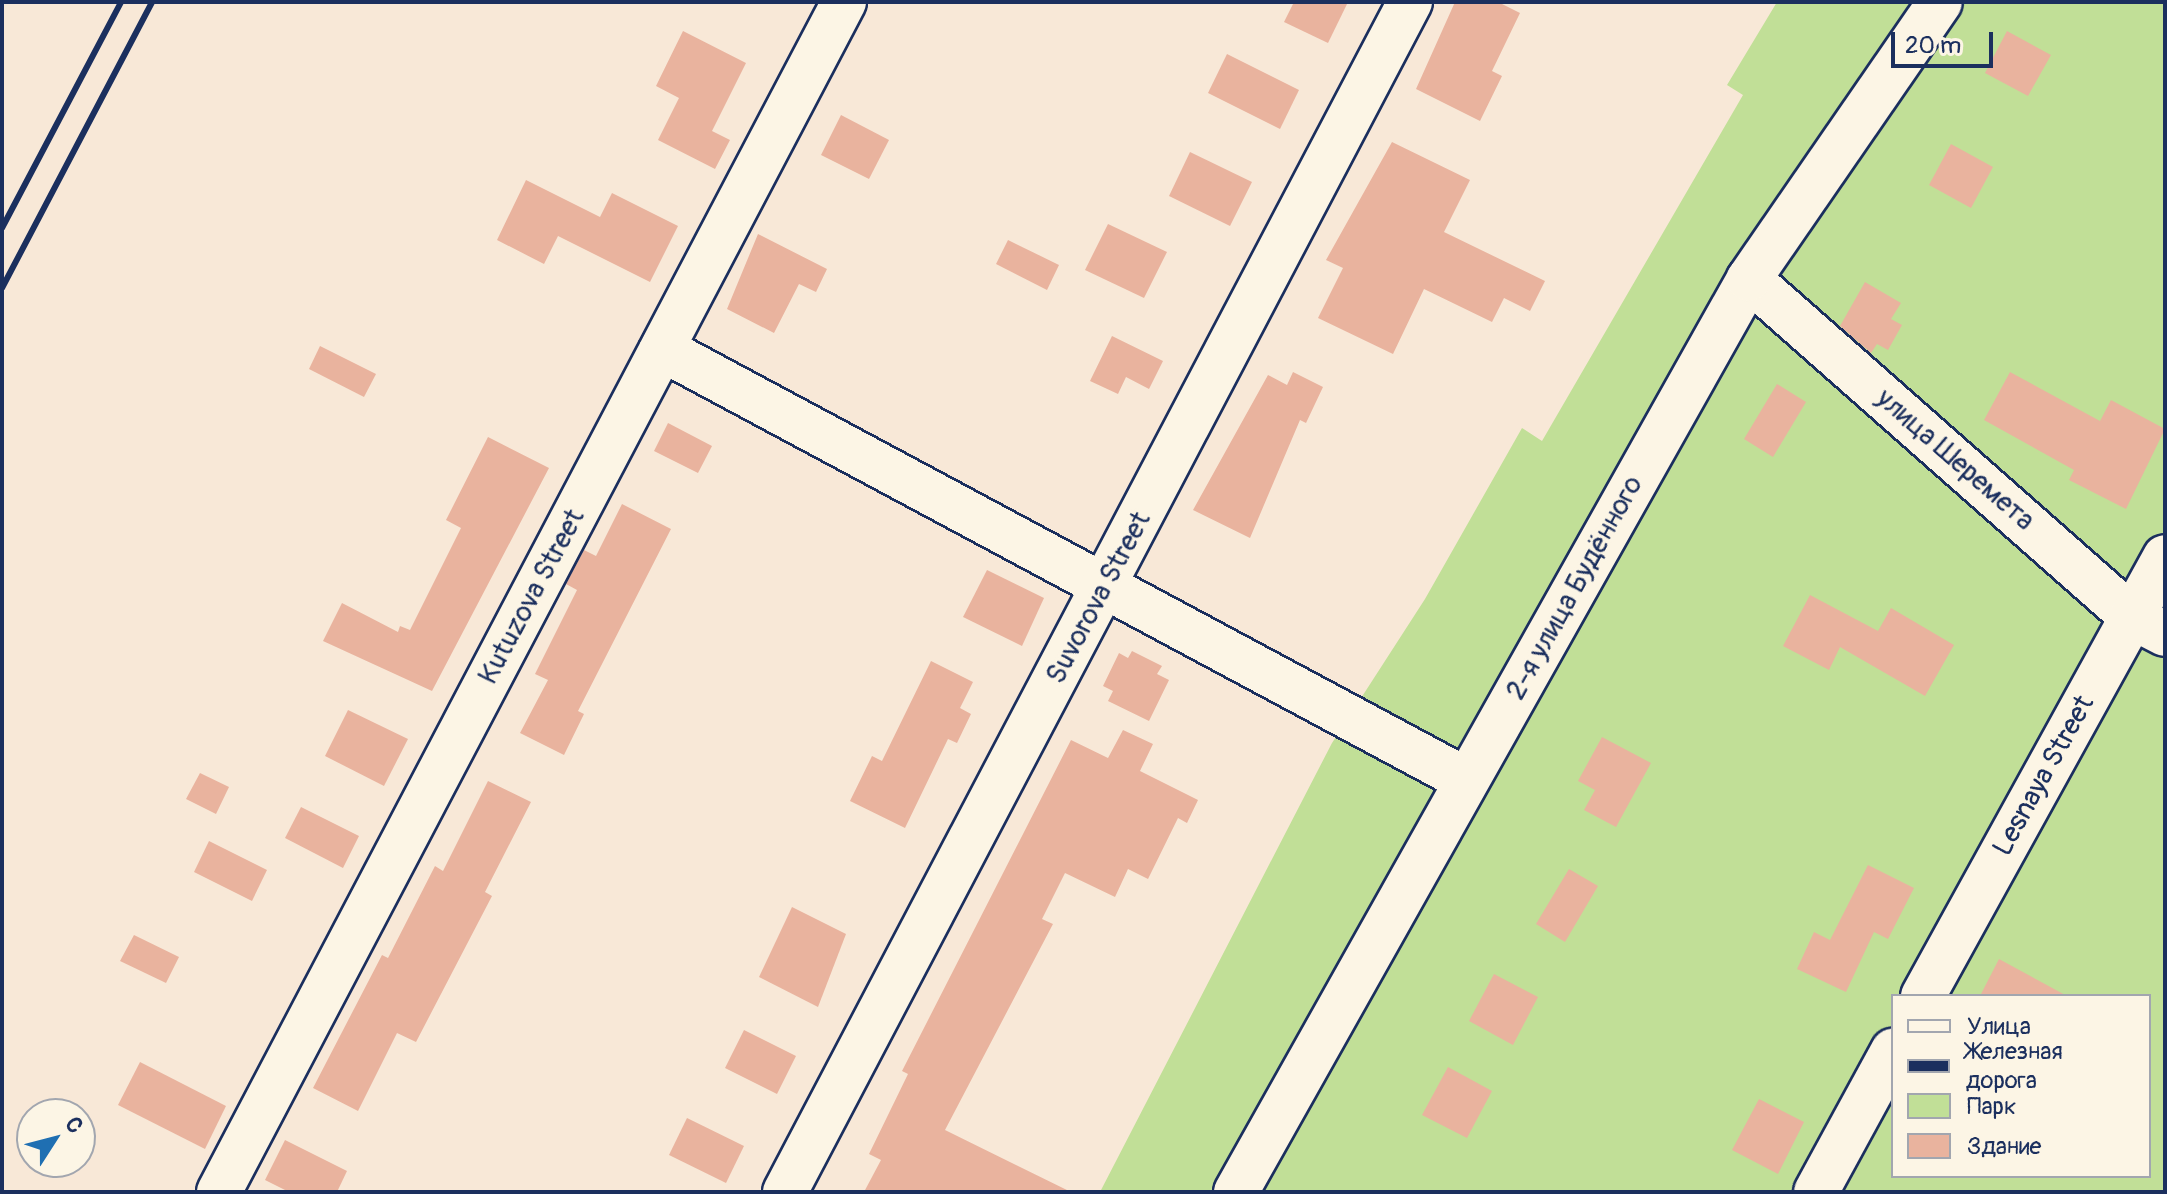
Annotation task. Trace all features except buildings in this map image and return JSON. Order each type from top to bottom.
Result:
[{"type":"street","name":"Kutuzova Street","points":[[219,1192],[844,2]]},
{"type":"street","name":"Suvorova Street","points":[[785,1192],[1104,590],[1410,2]]},
{"type":"street","name":"2-я улица Будённого","points":[[1236,1192],[1749,279],[1940,2]]},
{"type":"street","name":"улица Шеремета","points":[[1749,279],[2149,625]]},
{"type":"street","points":[[662,349],[1104,590],[1466,780]]},
{"type":"street","name":"Lesnaya Street","points":[[1924,994],[2149,625],[2165,557]]},
{"type":"street","points":[[1816,1192],[1891,1055]]},
{"type":"green space","points":[[1777,2],[2165,2],[2165,1192],[1100,1192],[1332,743],[1425,599],[1522,428],[1542,441],[1743,95],[1727,85]]},
{"type":"railway","points":[[2,228],[121,2]]},
{"type":"railway","points":[[2,288],[152,2]]}]
